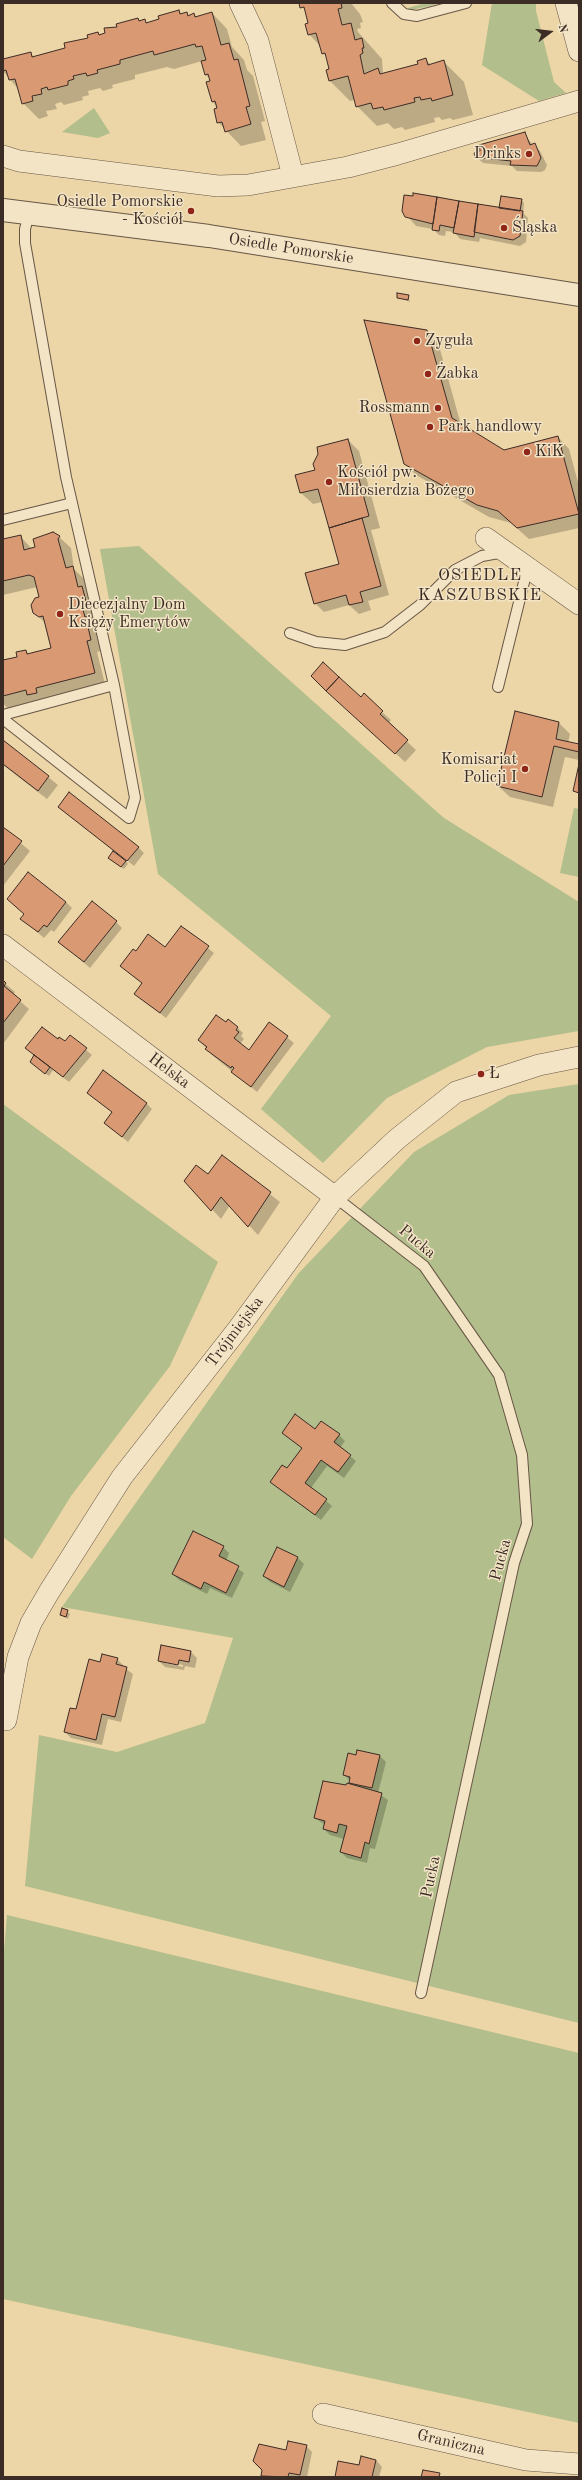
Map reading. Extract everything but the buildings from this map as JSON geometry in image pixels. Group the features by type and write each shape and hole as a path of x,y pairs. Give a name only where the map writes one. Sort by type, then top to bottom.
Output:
{"street":[{"path":"240,3 258,41 293,176"},
{"path":"571,9 579,51"},
{"path":"3,156 19,161 218,186 248,185 398,154 579,101"},
{"name":"Osiedle Pomorskie","path":"3,210 209,236 579,294"},
{"path":"486,538 528,566 579,604"},
{"name":"Helska","path":"3,945 335,1197"},
{"name":"Trójmiejska","path":"6,1720 9,1672 18,1657 42,1604 122,1477 238,1330 335,1197 398,1139 456,1092 539,1064 579,1057"},
{"name":"Graniczna","path":"323,2414 526,2460 579,2464"}],"lane":[{"path":"392,3 404,14 417,16 466,3"},
{"path":"3,719 129,818 135,798 114,685 72,504 25,243 25,229 28,214"},
{"path":"3,520 72,504"},
{"path":"290,634 316,642 344,645 385,632 420,605 455,570 482,556 506,552"},
{"path":"498,687 528,566"},
{"path":"3,715 114,685"},
{"name":"Pucka","path":"335,1197 424,1266 499,1375 522,1455 527,1524 510,1579 421,1993"}],"green space":[{"path":"425,3 442,3 412,10 408,8"},
{"path":"492,3 536,3 536,11 554,82 566,93 539,101 482,65"},
{"path":"94,108 110,133 98,138 62,132"},
{"path":"139,546 444,818 579,902 579,1031 487,1047 387,1098 323,1163 261,1109 331,1016 158,874 100,549"},
{"path":"574,808 579,809 579,877 560,873"},
{"path":"579,1084 579,2023 25,1886 39,1735 117,1752 205,1723 233,1638 62,1607 298,1274 414,1152 509,1095"},
{"path":"3,1104 218,1262 170,1366 71,1496 32,1559 3,1537"},
{"path":"7,1915 579,2053 579,2423 3,2299 3,1962"}],"place":[{"name":"Drinks","path":"529,154"},
{"name":"Osiedle Pomorskie - Kościół","path":"191,211"},
{"name":"Śląska","path":"504,228"},
{"name":"Zyguła","path":"417,341"},
{"name":"Żabka","path":"428,374"},
{"name":"Rossmann","path":"438,408"},
{"name":"Park handlowy","path":"430,427"},
{"name":"KiK","path":"527,452"},
{"name":"Kościół pw. Miłosierdzia Bożego","path":"329,482"},
{"name":"Diecezjalny Dom Księży Emerytów","path":"60,614"},
{"name":"Komisariat Policji I","path":"525,769"},
{"name":"Ł","path":"481,1074"}],"district":[{"name":"OSIEDLE KASZUBSKIE","path":"480,586"}]}
